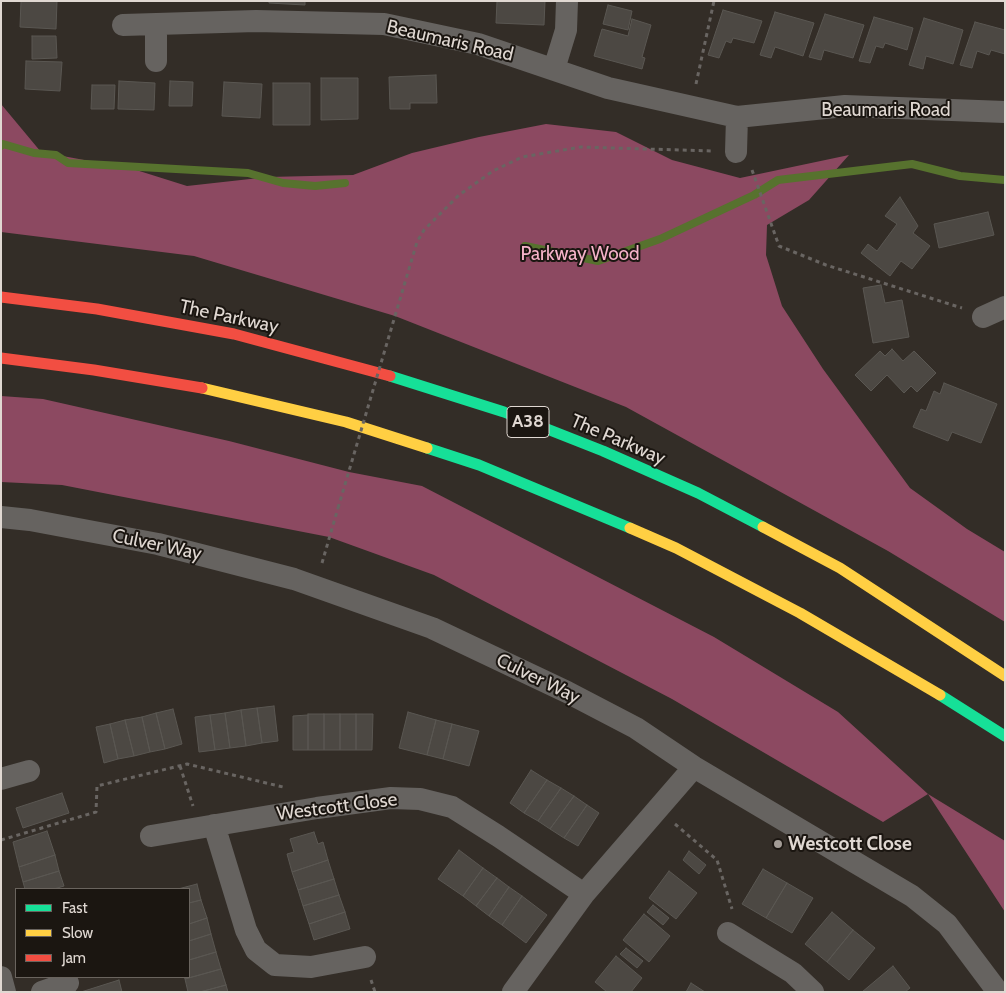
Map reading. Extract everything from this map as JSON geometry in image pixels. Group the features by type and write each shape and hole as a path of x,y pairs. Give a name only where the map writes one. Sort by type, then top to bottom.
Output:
{"highway":[{"name":"The Parkway","path":"1,297 97,310 234,334 369,369 504,412 603,451 698,493 840,568 1005,676"},
{"path":"1,358 94,370 197,387 346,422 478,466 578,504 676,548 800,613 933,690 1005,736"}],"street":[{"path":"554,68 566,30 567,1"},
{"name":"Beaumaris Road","path":"124,25 256,21 335,11 384,24 478,44 554,68 608,88 737,117 845,106 1005,112"},
{"path":"156,25 156,61"},
{"path":"736,152 737,117"},
{"path":"984,317 1005,307"},
{"name":"Culver Way","path":"1,517 30,520 158,544 294,579 432,628 567,692 636,728 694,768 912,896 947,924 998,992"},
{"path":"514,992 584,894 694,768"},
{"path":"1,779 29,771"},
{"name":"Westcott Close","path":"151,836 391,798 420,799 452,807 584,894"},
{"path":"214,825 246,930 256,950 275,965 311,967 365,957"},
{"path":"728,933 793,974 813,992"},
{"path":"1,977 5,992"},
{"path":"42,992 68,983"}],"path":[{"path":"690,106 714,1"},
{"path":"329,538 417,242 424,230 459,195 493,171 522,157 581,147 736,152"},
{"path":"758,185 779,246 826,265 956,306 984,317"},
{"path":"1,840 96,812 96,786 188,764 286,788"},
{"path":"180,766 190,798"},
{"path":"658,809 717,860 735,918 728,933"}],"green space":[{"name":"Parkway Wood","path":"1,104 41,152 133,169 187,186 268,177 353,175 412,153 546,124 616,132 672,160 740,178 849,155 809,200 767,225 766,255 782,306 823,369 910,488 967,529 1005,552 1005,622 888,551 626,407 395,316 194,256 1,232"},
{"path":"1,396 43,399 229,441 349,472 422,486 714,637 838,712 928,794 883,822 672,699 434,575 329,537 62,485 1,482"},
{"path":"928,794 1005,841 1005,912"}],"building":[{"path":"21,1 57,1 56,29 20,27"},
{"path":"269,1 305,1 305,5 269,3"},
{"path":"497,1 545,1 544,25 496,23"},
{"path":"608,5 632,11 628,30 603,24"},
{"path":"723,10 762,21 754,43 733,38 731,43 726,41 719,58 708,55"},
{"path":"775,12 814,23 803,56 775,47 771,58 760,55"},
{"path":"825,14 864,25 853,58 824,50 821,60 809,57"},
{"path":"874,17 913,28 907,50 885,43 883,48 876,46 870,63 859,61"},
{"path":"924,18 963,30 953,64 926,56 923,69 909,65"},
{"path":"632,19 651,25 642,57 645,58 642,69 594,56 602,29 628,36"},
{"path":"975,22 1005,30 1005,54 991,50 989,55 977,51 972,68 960,65"},
{"path":"32,36 56,36 57,58 32,59"},
{"path":"26,61 62,62 60,91 25,89"},
{"path":"436,75 437,103 410,103 410,109 390,109 389,77"},
{"path":"321,78 358,78 358,119 321,120"},
{"path":"119,81 155,83 154,110 118,109"},
{"path":"170,81 193,82 192,106 169,106"},
{"path":"224,82 262,84 260,118 222,116"},
{"path":"273,83 310,83 310,125 273,125"},
{"path":"92,85 115,85 114,109 91,109"},
{"path":"900,197 918,226 913,233 930,246 912,269 901,261 890,276 861,253 868,244 877,251 897,224 885,216"},
{"path":"988,212 994,235 939,248 934,224"},
{"path":"881,285 885,303 902,300 909,337 873,343 863,288"},
{"path":"892,349 903,361 914,351 936,373 917,392 911,386 904,393 887,375 871,391 855,375 880,351 885,356"},
{"path":"944,383 997,404 981,443 952,432 948,441 913,427 921,409 926,411 934,391 940,394"},
{"path":"274,706 278,741 262,743 257,708"},
{"path":"257,708 262,743 246,746 241,710"},
{"path":"173,709 182,744 165,749 156,713"},
{"path":"241,710 246,746 230,748 225,713"},
{"path":"408,712 436,720 427,755 399,748"},
{"path":"156,713 165,749 150,752 142,717"},
{"path":"225,713 230,748 215,750 210,715"},
{"path":"308,714 324,714 324,750 308,750"},
{"path":"324,714 340,714 340,750 324,750"},
{"path":"340,714 356,714 356,750 340,750"},
{"path":"356,714 373,714 372,750 356,750"},
{"path":"210,715 215,750 199,752 195,717"},
{"path":"308,715 308,750 293,750 293,716"},
{"path":"142,717 150,752 134,756 125,720"},
{"path":"125,720 134,756 118,759 110,724"},
{"path":"436,720 452,724 443,759 427,755"},
{"path":"110,724 118,759 104,763 96,727"},
{"path":"452,724 479,731 469,766 443,759"},
{"path":"531,770 547,780 524,813 510,803"},
{"path":"547,780 561,788 538,821 524,813"},
{"path":"561,788 574,796 550,829 538,821"},
{"path":"62,793 69,813 23,828 16,808"},
{"path":"574,796 587,805 564,838 550,829"},
{"path":"587,805 599,813 578,846 564,838"},
{"path":"47,831 55,855 19,867 13,842"},
{"path":"314,832 318,844 323,842 328,860 292,872 287,854 294,852 290,839"},
{"path":"459,850 483,868 463,896 438,879"},
{"path":"689,851 706,865 699,874 683,860"},
{"path":"55,855 59,871 23,882 19,867"},
{"path":"328,860 334,879 298,890 292,872"},
{"path":"483,868 497,878 476,906 463,896"},
{"path":"763,869 787,883 766,918 742,904"},
{"path":"59,871 64,886 57,888 25,888 23,882"},
{"path":"669,871 697,893 676,919 649,898"},
{"path":"497,878 509,887 489,916 476,906"},
{"path":"334,879 339,895 303,906 298,890"},
{"path":"787,883 813,898 792,933 766,918"},
{"path":"197,884 201,900 190,903 190,888 182,888"},
{"path":"509,887 522,896 502,925 489,916"},
{"path":"339,895 345,912 309,924 303,906"},
{"path":"522,896 547,915 526,943 502,925"},
{"path":"201,900 207,918 190,924 190,903"},
{"path":"653,905 669,918 663,925 647,912"},
{"path":"345,912 350,929 314,940 309,924"},
{"path":"832,912 853,930 827,962 805,944"},
{"path":"644,914 670,936 649,962 623,940"},
{"path":"207,918 211,934 190,941 190,924"},
{"path":"853,930 875,948 849,980 827,962"},
{"path":"211,934 216,952 190,960 190,941"},
{"path":"626,948 643,961 637,968 620,954"},
{"path":"216,952 221,969 190,978 190,960"},
{"path":"616,956 642,978 631,992 607,992 595,982"},
{"path":"893,966 910,988 905,992 862,992"},
{"path":"221,969 226,985 200,992 188,992 185,979"},
{"path":"119,980 122,992 81,992"},
{"path":"691,983 705,992 686,992"},
{"path":"226,985 228,992 200,992"}],"waterway":[{"path":"1,146 3,144 34,153 56,155 68,163 248,173 283,183 315,186 345,183"},
{"path":"525,246 598,261 660,239 754,195 778,180 912,164 960,176 1005,180"}],"traffic: fast":[{"path":"390,376 504,412 603,451 698,493 763,527"},
{"path":"427,448 479,465 630,528"},
{"path":"940,695 1005,736"}],"traffic: slow":[{"path":"202,388 346,422 427,448"},
{"path":"763,527 840,568 1005,676"},
{"path":"630,528 676,548 800,613 940,695"}],"traffic: jam":[{"path":"1,297 97,309 234,334 390,376"},
{"path":"1,358 94,370 202,388"}],"place":[{"name":"Westcott Close","path":"778,844"}]}
